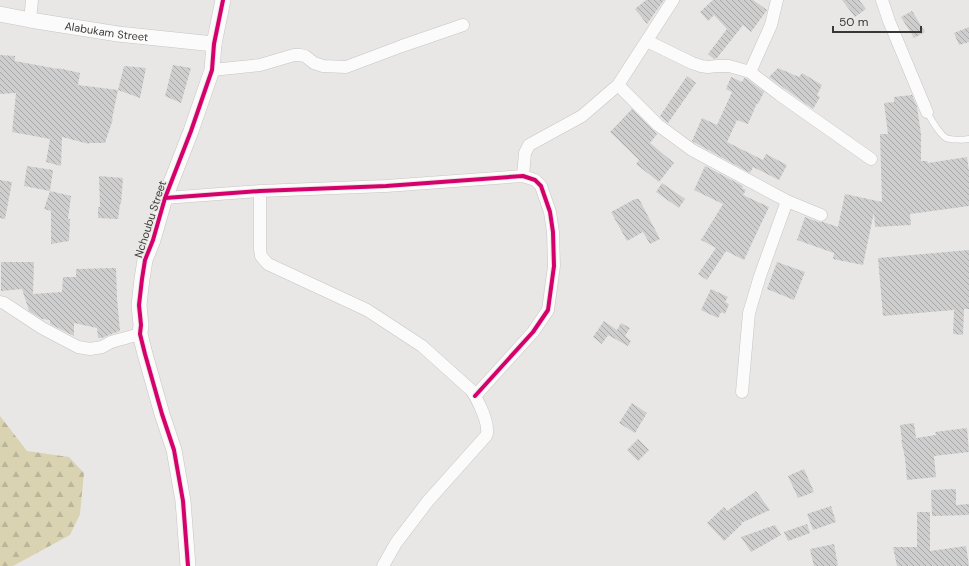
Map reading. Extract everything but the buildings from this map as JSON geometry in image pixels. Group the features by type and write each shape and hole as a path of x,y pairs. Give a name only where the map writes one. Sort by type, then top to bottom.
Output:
{"street":[{"path":"30,20 32,0"},
{"name":"Nchoubu Street","path":"188,566 183,502 174,450 144,354 140,334 141,325 139,305 145,260 153,240 165,198 191,131 212,70 214,44 223,0"},
{"path":"523,176 525,153 529,145 582,116 618,85 673,0"},
{"path":"750,72 771,25 777,0"},
{"path":"882,0 889,21 927,112"},
{"name":"Alabukam Street","path":"0,14 118,34 214,44"},
{"path":"212,70 260,65 300,55 305,56 314,63 324,66 346,67 462,25"},
{"path":"647,42 701,66 729,66 750,72 780,96 871,159"},
{"path":"618,85 658,125 692,150 787,201 821,215"},
{"path":"165,198 260,191 386,186 523,176 535,180 541,186 550,212 553,232 554,266 548,310 533,332 475,396"},
{"path":"260,191 260,249 261,256 268,264 367,310 422,346 471,390 486,423 488,430 486,436 428,501 396,543 383,566"},
{"path":"742,392 749,313 760,276 787,201"},
{"path":"0,302 4,303 42,328 78,347 90,349 102,347 111,342 140,334"}],"lane":[{"path":"927,112 936,127 947,138 962,140 969,139"}],"green space":[{"path":"0,416 27,451 69,457 84,473 80,514 70,535 13,566 0,566"}],"cycle path":[{"path":"188,566 183,501 174,450 162,414 140,334 141,325 139,305 145,260 153,240 165,198 191,131 212,70 214,44 223,0"},
{"path":"165,198 260,191 386,186 523,176 535,180 541,186 550,212 553,232 554,266 548,310 533,332 475,396"}]}
